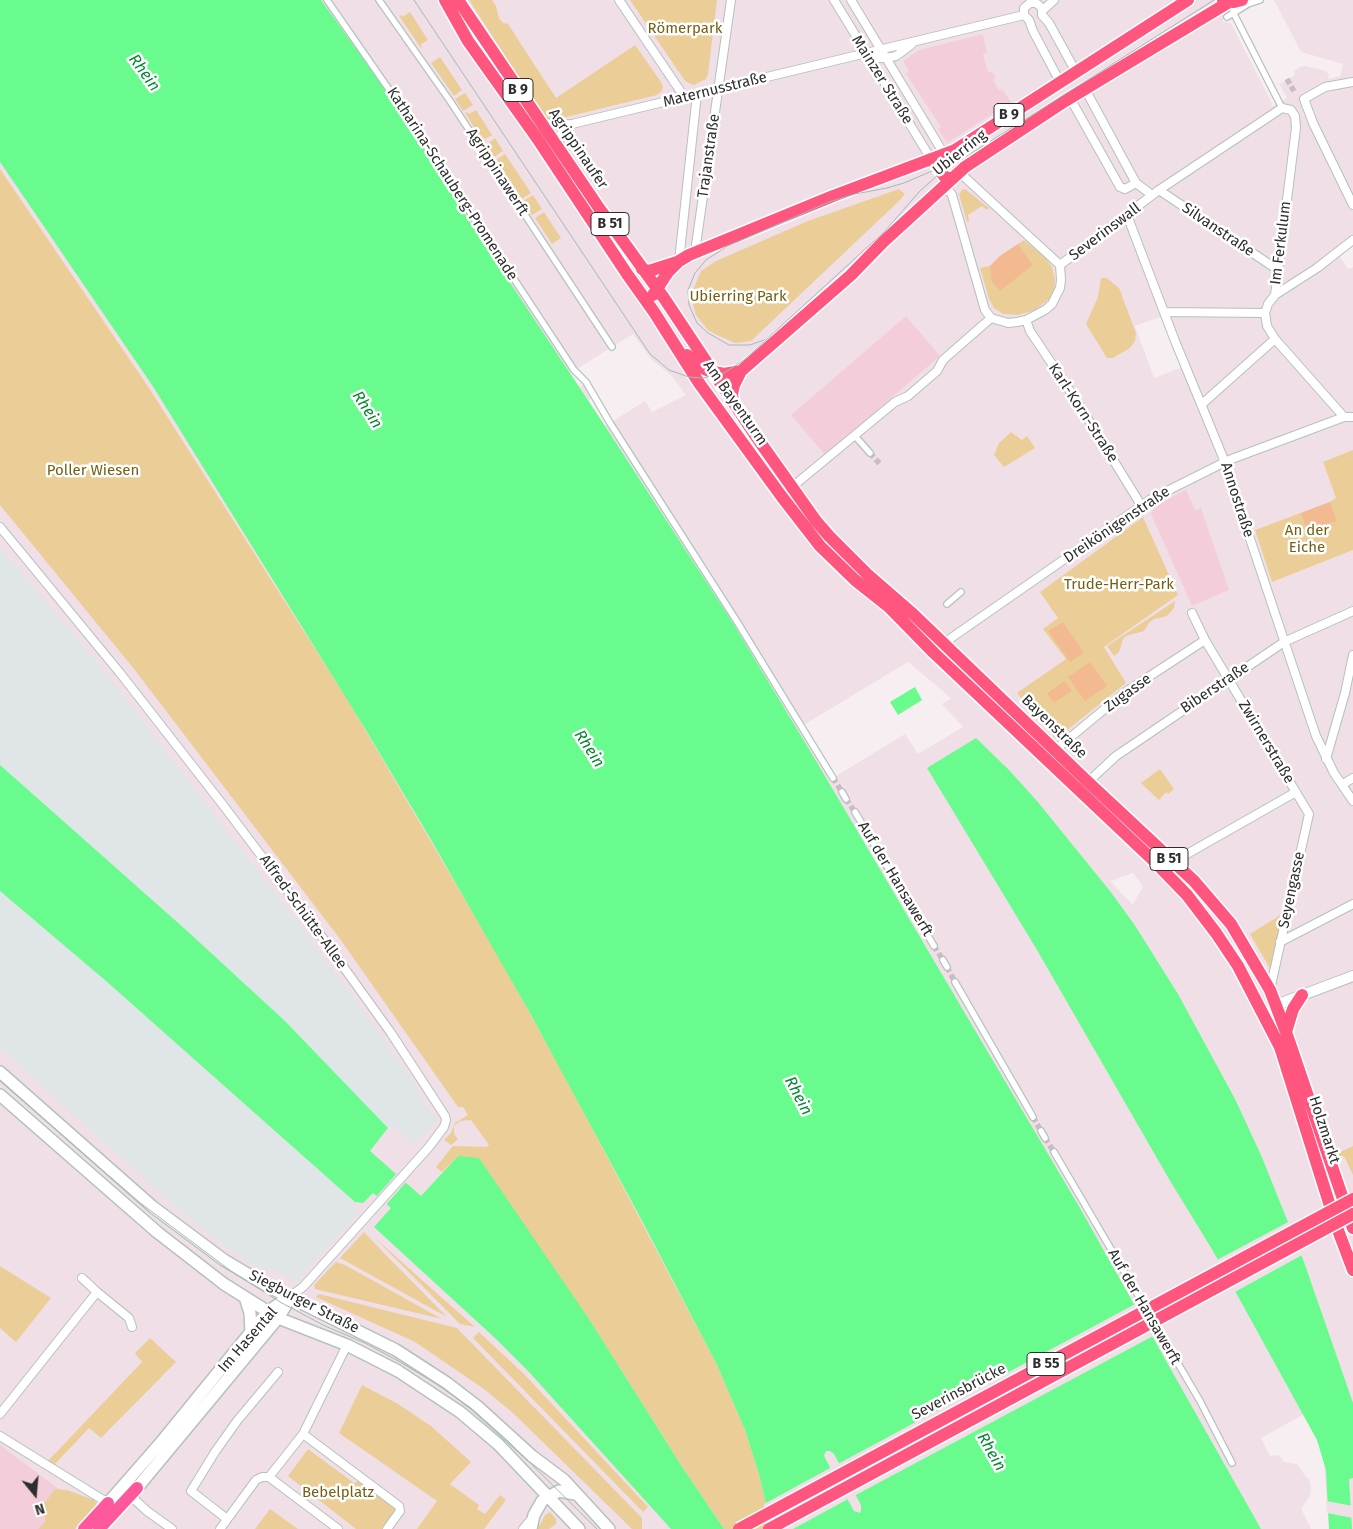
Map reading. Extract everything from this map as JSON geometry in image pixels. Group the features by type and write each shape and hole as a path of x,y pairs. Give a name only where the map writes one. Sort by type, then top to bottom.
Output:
{"highway":[{"path":"99,1529 136,1489"},
{"path":"84,1529 108,1503"}],"main road":[{"name":"Agrippinaufer","path":"445,0 468,41 537,138 654,312"},
{"name":"Agrippinaufer","path":"458,0 579,179 657,289"},
{"name":"Ubierring","path":"679,261 695,252 960,146 1188,0"},
{"name":"Ubierring","path":"733,402 734,385 741,371 843,282 956,175 984,153 1070,98 1237,4"},
{"name":"B 9","path":"507,98 516,100 520,98 521,94"},
{"path":"931,159 944,177 956,175"},
{"name":"B 9","path":"642,269 649,271 679,261"},
{"name":"B 9","path":"654,312 652,301 657,289 668,272 679,261"},
{"name":"Am Bayenturm","path":"657,289 792,487"},
{"name":"Am Bayenturm","path":"654,312 699,383 793,510"},
{"path":"676,346 700,367 724,374 741,371"},
{"path":"720,410 721,403 728,400 733,402"},
{"path":"762,469 764,461 773,461"},
{"name":"Bayenstraße","path":"792,487 829,536 867,574 913,614 938,648 1186,895 1216,933 1238,966 1257,1002"},
{"name":"Bayenstraße","path":"793,510 820,546 839,565 1055,750 1194,881 1231,924 1270,990 1276,1005"},
{"path":"1172,880 1179,879 1187,874"},
{"path":"1286,1032 1293,1009 1302,994"},
{"path":"1257,1002 1276,1005"},
{"name":"Holzmarkt","path":"1257,1002 1280,1047 1336,1225 1353,1270"},
{"name":"Holzmarkt","path":"1276,1005 1353,1228"},
{"name":"Siegburger Straße","path":"0,1072 152,1207 224,1260 289,1297 396,1350 447,1384 476,1406 532,1456 564,1480 609,1529"},
{"name":"Siegburger Straße","path":"0,1095 157,1232 224,1284 271,1315 347,1345 398,1371 460,1412 498,1444 538,1484 545,1499 579,1529"},
{"name":"Severinsbrücke","path":"739,1529 1353,1199"},
{"name":"Severinsbrücke","path":"769,1529 1353,1214"},
{"path":"245,1297 250,1313 251,1332"},
{"name":"Im Hasental","path":"108,1503 163,1440 251,1332 289,1297"},
{"name":"Im Hasental","path":"136,1489 271,1315"},
{"path":"105,1529 136,1489"},
{"path":"531,1529 534,1515 545,1499 559,1491 575,1494"}],"street":[{"name":"Katharina-Schauberg-Promenade","path":"327,0 388,88 574,370 586,382 833,778"},
{"name":"Agrippinawerft","path":"379,0 450,101 612,347"},
{"path":"619,0 684,98"},
{"name":"Trajanstraße","path":"695,252 731,0"},
{"name":"Mainzer Straße","path":"834,0 865,56 931,159"},
{"name":"Mainzer Straße","path":"851,0 944,154"},
{"path":"1026,18 1037,20 1054,0"},
{"path":"1227,17 1237,4 1260,0"},
{"path":"1060,82 1026,18 1024,8 1029,1 1036,3 1076,72"},
{"path":"1237,4 1282,108"},
{"name":"Maternusstraße","path":"540,121 556,125 572,124 684,98 718,88 1026,18"},
{"name":"Maternusstraße","path":"865,56 886,58 904,51 913,43"},
{"path":"1353,82 1325,87 1304,99 1313,123 1353,205"},
{"path":"1070,98 1120,187 1125,189 1136,183 1085,90"},
{"name":"Trajanstraße","path":"679,261 697,94"},
{"name":"Severinswall","path":"991,318 1008,323 1026,320 1045,310 1052,304 1060,288 1060,265 1155,192 1282,108"},
{"name":"Im Ferkulum","path":"1265,312 1275,294 1296,128 1294,113 1282,108"},
{"path":"558,148 561,134 572,124"},
{"path":"956,175 1060,265"},
{"name":"Silvanstraße","path":"1136,183 1155,192 1278,270"},
{"path":"792,487 895,402 908,396 937,371 943,360 991,318 985,310 952,195 950,192 940,189"},
{"name":"Annostraße","path":"1127,215 1224,462 1316,736 1326,759 1353,801"},
{"path":"1275,294 1317,268 1353,240"},
{"path":"1164,312 1265,312 1267,326 1275,339 1344,417 1353,418"},
{"name":"Karl-Korn-Straße","path":"1026,320 1030,331 1078,403 1141,505"},
{"path":"1202,404 1275,339"},
{"name":"Dreikönigenstraße","path":"938,648 1141,505 1176,485 1224,462 1344,417"},
{"path":"855,436 870,453"},
{"name":"Alfred-Schütte-Allee","path":"0,527 120,673 309,919 391,1033 444,1113 446,1120 444,1127 421,1155 303,1287 289,1297"},
{"path":"684,538 690,534"},
{"path":"947,604 961,592"},
{"name":"Biberstraße","path":"1088,782 1116,756 1284,642 1353,611"},
{"name":"Zwirnerstraße","path":"1192,613 1205,640 1296,792"},
{"name":"Zugasse","path":"1055,750 1124,693 1205,640"},
{"path":"1326,759 1349,693 1353,656"},
{"path":"1343,784 1353,778"},
{"path":"842,792 846,799"},
{"path":"1173,862 1296,792"},
{"name":"Seyengasse","path":"1270,990 1308,814 1296,792"},
{"name":"Auf der Hansawerft","path":"855,812 934,946"},
{"path":"1280,942 1353,904"},
{"path":"943,960 947,967"},
{"path":"1276,1005 1302,994 1352,978"},
{"path":"955,982 1033,1117"},
{"path":"1041,1131 1045,1138"},
{"name":"Auf der Hansawerft","path":"1054,1152 1200,1401 1232,1463"},
{"path":"82,1278 129,1318 132,1327"},
{"path":"0,1414 97,1292"},
{"path":"268,1477 303,1434 347,1345"},
{"path":"228,1519 191,1491 215,1452 278,1372"},
{"path":"303,1434 399,1506 400,1511 387,1529"},
{"path":"0,1436 108,1503"},
{"path":"220,1529 256,1480 262,1477 268,1477 338,1529"},
{"path":"136,1489 135,1500 172,1529"},
{"path":"523,1529 534,1515"}],"shaded area":[{"path":"1260,0 1274,0 1301,52 1343,64 1340,76 1328,79 1329,75 1326,71 1306,66 1300,67 1294,71 1295,75 1279,84 1287,98 1271,107 1272,103 1231,23 1221,21"},
{"path":"983,34 987,53 983,54 987,69 996,78 993,80 999,90 1002,89 1011,102 947,143 938,129 941,127 906,74 909,71 903,61 919,50"},
{"path":"1018,244 1033,265 1000,291 991,280 990,266 1000,256"},
{"path":"1353,245 1353,267 1348,269 1339,255"},
{"path":"906,316 940,356 825,455 791,415"},
{"path":"1163,316 1183,367 1154,378 1135,326"},
{"path":"633,334 652,360 672,376 686,395 652,412 645,401 605,426 588,401 593,398 584,384 579,387 570,373"},
{"path":"1186,490 1195,510 1201,508 1229,590 1192,606 1151,514 1155,506"},
{"path":"1330,502 1337,521 1307,531 1301,513"},
{"path":"0,547 110,678 299,923 415,1084 419,1094 437,1120 414,1144 397,1129 388,1128 285,1021 185,929 0,765"},
{"path":"1063,622 1084,653 1070,662 1048,631"},
{"path":"908,662 951,698 942,704 963,727 918,754 905,734 833,778 802,726"},
{"path":"1090,662 1107,686 1085,701 1068,677"},
{"path":"1065,681 1072,691 1054,703 1047,693"},
{"path":"1133,873 1143,886 1133,905 1110,881"},
{"path":"0,891 106,981 355,1202 357,1215 294,1284 290,1278 273,1269 258,1268 224,1245 175,1206 0,1048"},
{"path":"1304,1414 1317,1440 1324,1460 1329,1529 1311,1529 1301,1509 1310,1496 1309,1478 1307,1478 1297,1464 1284,1462 1279,1455 1270,1456 1261,1438"},
{"path":"0,1445 72,1499 42,1529 0,1529"}],"green space":[{"path":"469,0 492,0 496,6 499,18 503,23 508,24 556,98 635,45 661,82 662,91 657,95 554,120 546,119"},
{"name":"Römerpark","path":"630,0 717,0 706,79 693,85 685,81"},
{"path":"410,12 428,40 421,44 421,48 399,16 401,15 402,17"},
{"path":"440,57 462,90 454,96 431,63"},
{"path":"465,93 473,105 463,111 455,99"},
{"path":"476,110 492,135 485,139 484,143 465,113 469,114"},
{"path":"495,138 503,151 494,157 486,145"},
{"path":"505,154 531,193 522,199 496,160"},
{"name":"Poller Wiesen","path":"0,169 149,388 347,699 500,959 567,1081 717,1365 745,1430 759,1474 767,1508 768,1529 724,1529 679,1462 591,1322 458,1156 442,1172 436,1167 453,1146 486,1147 489,1145 471,1120 460,1121 454,1126 454,1134 458,1139 451,1145 444,1140 451,1133 455,1123 468,1115 463,1107 458,1107 340,939 134,669 0,505"},
{"name":"Ubierring Park","path":"899,189 905,194 899,201 751,341 735,343 715,334 708,330 696,315 692,301 693,290 701,271 716,261 808,221"},
{"path":"965,189 989,208 987,210 982,206 968,215 969,221 967,222 959,194"},
{"path":"533,195 542,209 532,215 523,201"},
{"path":"544,212 561,238 552,244 535,218"},
{"path":"1024,240 1044,256 1052,267 1055,279 1054,290 1049,299 1035,310 1018,315 1003,314 994,308 989,299 980,268 990,266 1000,256"},
{"path":"1101,278 1107,278 1119,288 1136,333 1135,341 1130,348 1113,358 1107,358 1086,324 1098,297"},
{"path":"1011,432 1022,440 1027,436 1035,448 1004,467 994,455 999,443"},
{"name":"An der Eiche","path":"1353,450 1353,550 1272,582 1255,530 1330,502 1336,498 1323,462"},
{"name":"Trude-Herr-Park","path":"1143,517 1178,595 1104,647 1126,683 1056,739 1017,693 1066,659 1043,629 1058,618 1040,592"},
{"path":"1175,601 1174,608 1167,616 1154,619 1144,631 1126,636 1123,639 1119,652 1114,656 1107,646"},
{"path":"1160,769 1174,789 1168,794 1166,792 1159,800 1141,783"},
{"path":"1282,914 1277,941 1272,972 1250,934"},
{"path":"1353,1146 1353,1175 1344,1156 1339,1156 1338,1153"},
{"path":"364,1232 382,1251 447,1317 340,1258"},
{"path":"374,1237 432,1289 475,1327 460,1324"},
{"path":"336,1262 345,1265 442,1319 315,1289 314,1285"},
{"path":"0,1266 51,1298 16,1342 0,1328"},
{"path":"319,1294 457,1328 642,1518 642,1529 632,1529 513,1413 484,1389 415,1342 316,1297"},
{"path":"479,1332 524,1374 648,1507 643,1512 473,1338"},
{"path":"150,1338 176,1362 101,1438 89,1428 55,1464 48,1461 142,1362 135,1353"},
{"path":"362,1385 398,1404 431,1426 471,1462 450,1484 479,1505 477,1509 485,1514 500,1495 506,1500 484,1529 417,1529 437,1501 339,1433"},
{"name":"Bebelplatz","path":"308,1449 354,1483 361,1480 397,1508 385,1529 356,1529 288,1476"},
{"path":"55,1489 67,1490 94,1500 97,1504 95,1509 75,1529 38,1529 45,1522 44,1504"},
{"path":"270,1509 298,1529 255,1529"},
{"path":"550,1512 556,1519 556,1524 549,1529 536,1529 545,1515"}],"water":[{"name":"Rhein","path":"0,0 321,0 395,103 468,219 731,620 1077,1203 1261,1529 768,1529 767,1508 759,1474 745,1430 717,1365 531,1015 364,727 154,388 0,162","holes":["826,1451 834,1454 861,1505 860,1513 854,1511 825,1458"]},
{"path":"915,687 922,700 898,715 890,702"},
{"path":"976,738 1037,801 1110,891 1134,924 1178,994 1235,1099 1261,1155 1304,1262 1353,1403 1353,1478 1349,1479 1352,1529 1329,1529 1326,1470 1317,1440 1213,1251 1169,1179 1037,950 927,768"},
{"path":"0,765 185,929 285,1021 388,1128 370,1151 421,1196 458,1156 479,1158 591,1322 679,1462 724,1529 671,1529 529,1372 495,1338 374,1227 391,1208 373,1193 363,1203 355,1202 106,981 0,891"}],"pier":[{"path":"398,1172 407,1181 385,1206 376,1197"},
{"path":"1290,1221 1304,1254 1233,1293 1215,1261"},
{"path":"1137,1303 1155,1335 854,1496 836,1465"},
{"path":"832,1467 850,1498 793,1529 766,1529 764,1504"},
{"path":"1326,1501 1353,1506 1353,1518 1327,1513"}],"tunnel":[{"path":"1287,79 1295,93"},
{"path":"870,453 880,464"},
{"path":"833,778 842,792"},
{"path":"846,799 855,812"},
{"path":"934,946 943,960"},
{"path":"947,967 955,982"},
{"path":"1033,1117 1041,1131"},
{"path":"1045,1138 1054,1152"}],"tram line":[{"path":"414,0 650,354 669,370 689,377 703,378 724,373 744,360 885,231 919,192 940,173 1214,0"},
{"path":"764,340 750,345 729,345 708,333 697,323 689,305 688,290 695,273 706,260 726,247 829,202 904,183 939,168"},
{"path":"0,1081 139,1202 231,1271 280,1302 400,1362 471,1408 508,1441 597,1529"},
{"path":"752,1529 1353,1205"}]}
